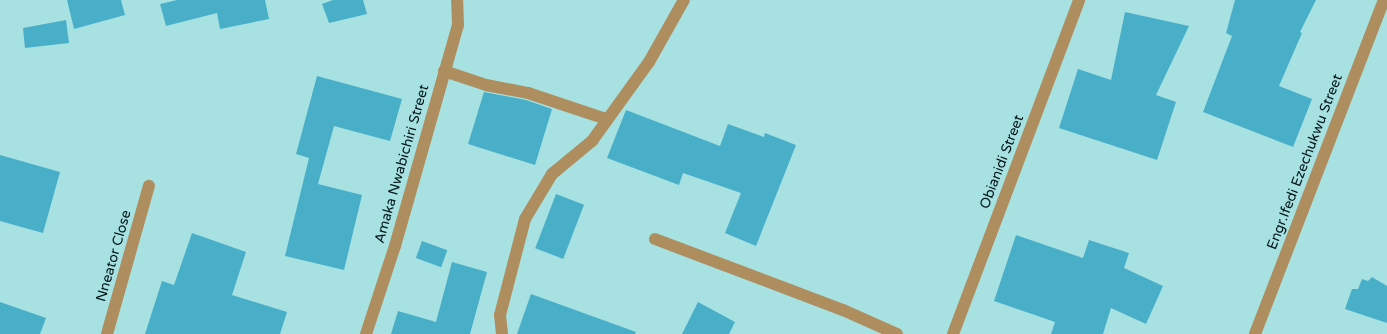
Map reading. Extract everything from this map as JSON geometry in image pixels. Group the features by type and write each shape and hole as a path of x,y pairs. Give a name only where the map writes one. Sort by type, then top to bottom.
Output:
{"street":[{"name":"Amaka Nwabichiri Street","path":"366,334 395,246 458,25 458,0"},
{"path":"502,334 500,315 525,219 552,174 592,141 606,119 649,62 684,0"},
{"name":"Obianidi Street","path":"953,334 1079,0"},
{"name":"Engr.Ifedi Ezechukwu Street","path":"1255,334 1384,0"},
{"path":"444,71 486,85 528,93 606,119"},
{"name":"Nneator Close","path":"107,334 149,186"},
{"path":"655,239 842,310 897,334"}],"building":[{"path":"67,0 121,0 125,15 74,29"},
{"path":"177,0 265,0 269,19 220,29 217,13 166,26 160,4"},
{"path":"333,0 363,0 367,14 329,23 322,4"},
{"path":"1235,0 1316,0 1300,32 1302,33 1279,86 1312,99 1293,147 1203,112 1232,36 1226,33"},
{"path":"1125,12 1189,26 1156,95 1176,102 1157,160 1059,128 1078,69 1111,80"},
{"path":"66,20 69,43 25,48 23,28"},
{"path":"317,76 402,99 390,141 334,126 318,184 362,195 344,270 285,256 309,158 296,154"},
{"path":"484,92 526,100 552,109 535,165 468,144"},
{"path":"626,110 720,146 728,124 764,137 765,133 796,145 756,246 725,233 741,193 683,173 679,185 607,158"},
{"path":"0,155 60,172 43,233 0,221"},
{"path":"556,194 584,205 563,259 535,248"},
{"path":"192,233 246,252 232,295 287,312 280,334 145,334 162,281 174,285"},
{"path":"1016,235 1083,258 1089,240 1129,253 1124,268 1163,286 1146,324 1111,308 1103,334 1051,334 1055,322 994,301"},
{"path":"422,241 447,250 441,267 416,258"},
{"path":"452,262 487,272 470,334 391,334 398,311 436,322"},
{"path":"1372,277 1387,286 1387,323 1345,309 1352,289 1358,289 1362,279 1368,281"},
{"path":"531,294 636,332 635,334 517,334"},
{"path":"0,302 46,318 40,334 0,334"},
{"path":"698,302 735,322 729,334 682,334"}]}
